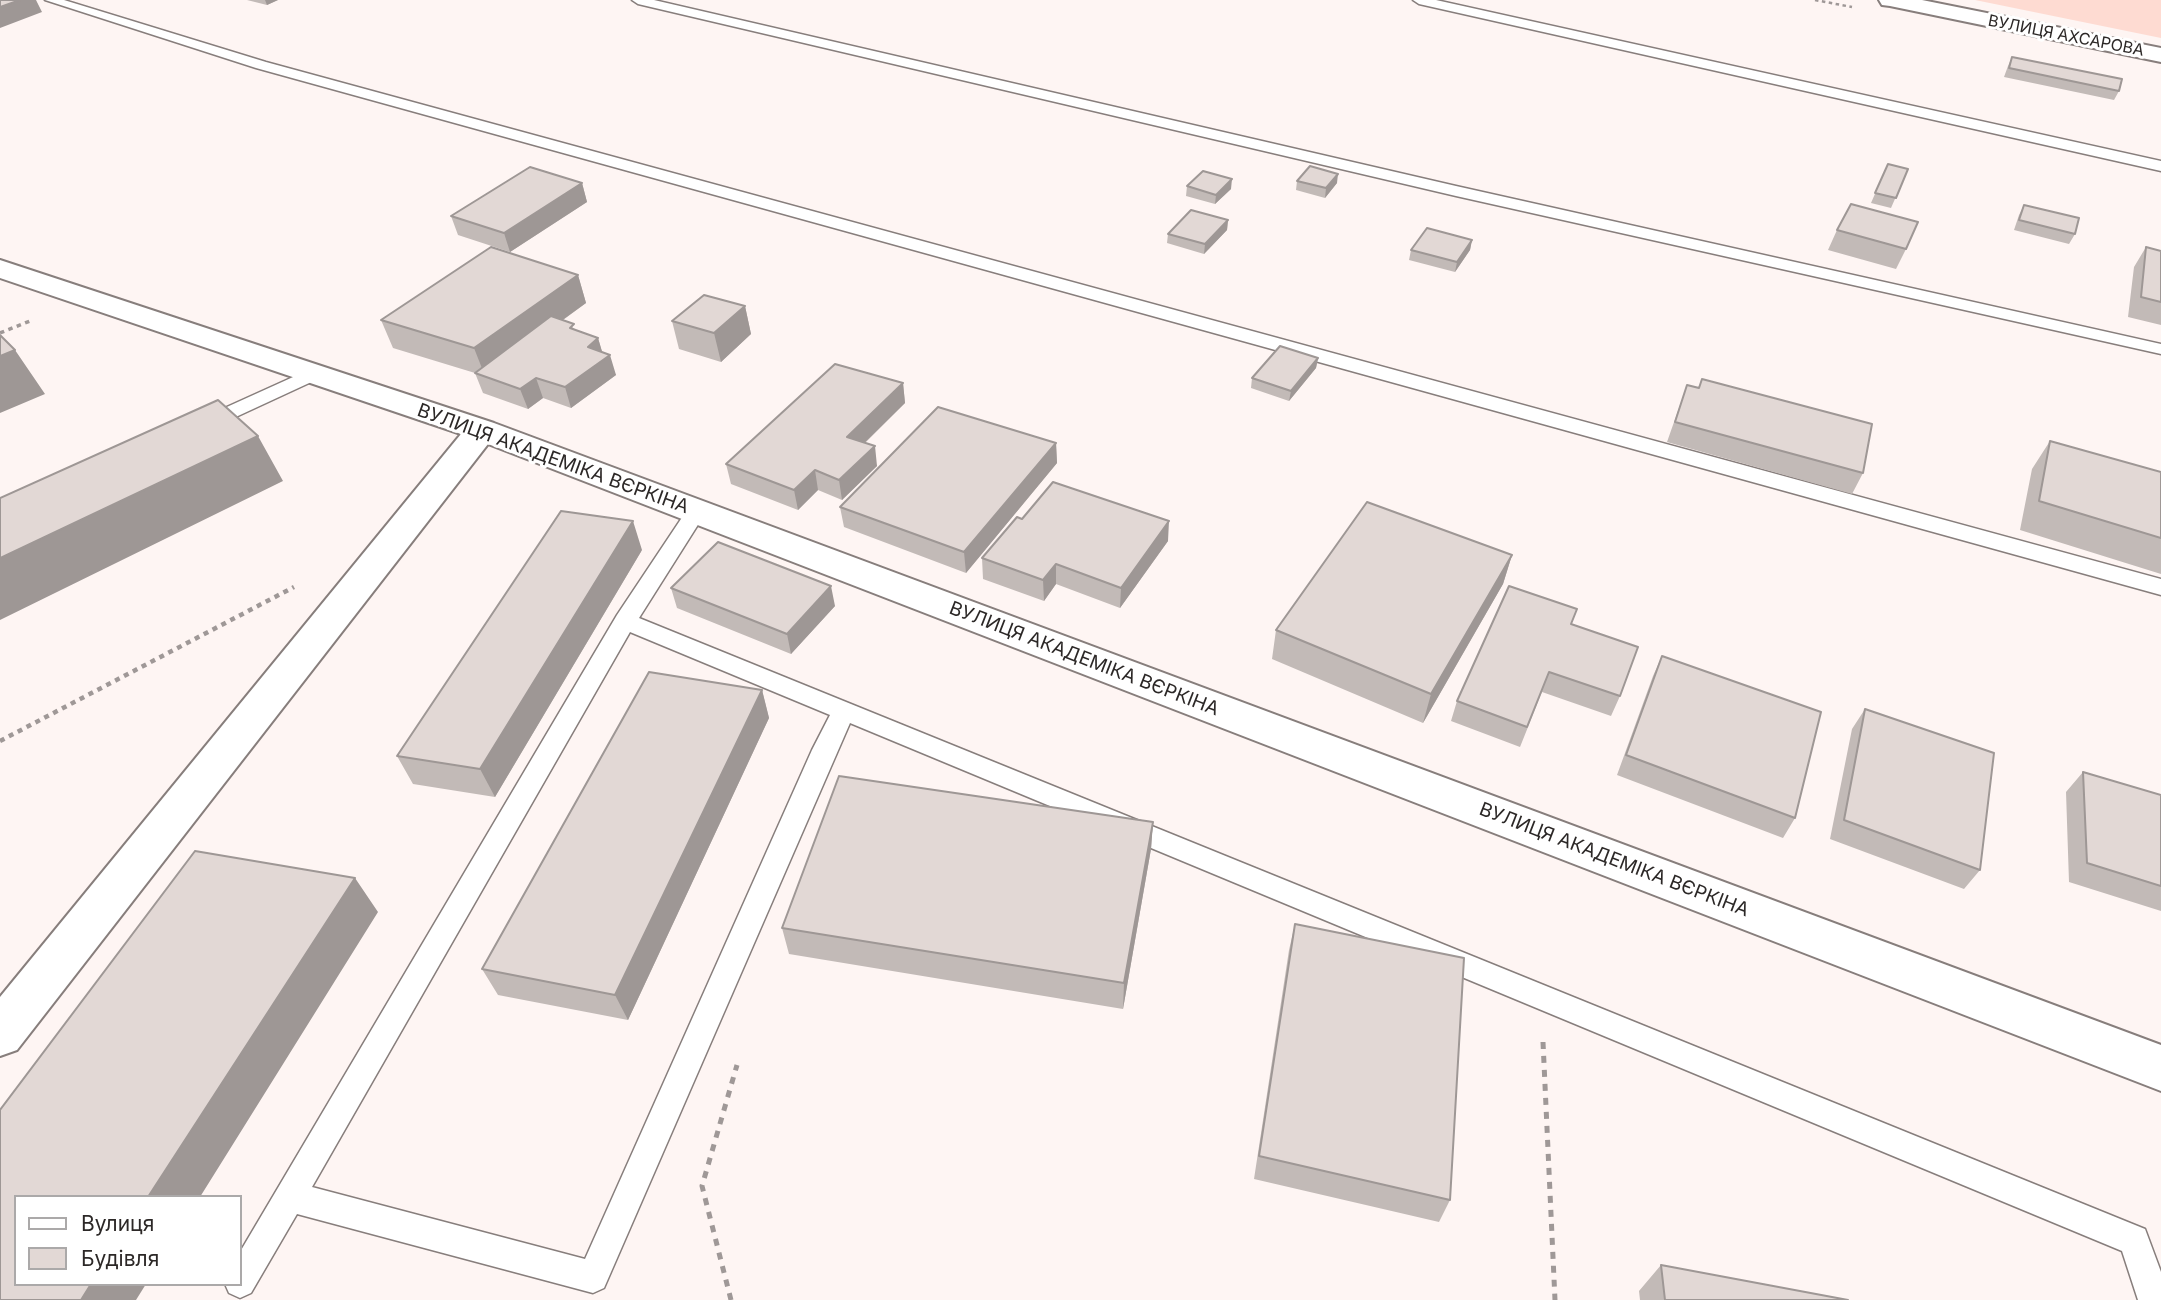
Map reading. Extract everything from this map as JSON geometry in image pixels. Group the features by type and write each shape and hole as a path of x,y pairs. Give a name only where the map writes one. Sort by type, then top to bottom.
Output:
{"street":[{"name":"ВУЛИЦЯ АХСАРОВА","path":"1889,0 2161,55"},
{"name":"ВУЛИЦЯ АКАДЕМІКА ВЄРКІНА","path":"0,269 482,430 2161,1068"},
{"path":"0,1034 482,430"}],"lane":[{"path":"51,0 261,65 2161,587"},
{"path":"638,0 1456,191 2161,349"},
{"path":"1419,0 2161,166"},
{"path":"184,434 313,374"},
{"path":"242,1278 625,621 696,512"},
{"path":"625,621 2134,1240 2154,1300"},
{"path":"290,1197 593,1277 844,710"}],"path":[{"path":"0,333 32,320"},
{"path":"0,741 300,584"},
{"path":"1541,997 1555,1300"},
{"path":"732,1300 702,1186 739,1059"}],"shaded area":[{"path":"1975,0 2161,0 2161,38"}],"building":[{"path":"0,0 20,0 0,7"},
{"path":"2012,57 2122,79 2119,91 2009,68"},
{"path":"1888,164 1908,169 1896,198 1875,193"},
{"path":"1310,166 1338,174 1326,188 1297,181"},
{"path":"530,167 582,183 504,233 451,216"},
{"path":"1203,171 1232,179 1216,195 1187,186"},
{"path":"1851,204 1918,222 1906,249 1837,230"},
{"path":"2024,205 2079,218 2075,234 2019,220"},
{"path":"1191,210 1228,220 1205,244 1168,234"},
{"path":"1427,228 1472,240 1457,262 1411,250"},
{"path":"491,247 578,275 474,348 381,320"},
{"path":"2146,247 2161,251 2161,302 2141,297"},
{"path":"704,295 745,306 714,333 672,321"},
{"path":"551,316 574,324 570,328 598,338 588,347 610,355 565,387 536,378 520,389 475,373"},
{"path":"0,335 15,350 0,356"},
{"path":"1280,346 1318,358 1291,391 1252,378"},
{"path":"835,364 903,383 847,437 875,446 839,480 815,470 794,490 726,464"},
{"path":"1702,379 1872,424 1863,473 1675,422 1687,385 1699,388"},
{"path":"218,400 258,436 0,558 0,498"},
{"path":"938,407 1056,443 964,552 840,507"},
{"path":"2050,441 2161,472 2161,538 2039,501"},
{"path":"1053,482 1169,521 1121,588 1056,564 1043,580 982,558 1017,517 1022,519"},
{"path":"1367,502 1512,555 1431,694 1276,630"},
{"path":"561,511 633,521 480,769 397,756"},
{"path":"718,542 831,586 787,634 671,588"},
{"path":"1509,586 1577,609 1571,624 1638,647 1620,696 1549,672 1527,727 1457,701"},
{"path":"1662,656 1821,712 1795,818 1626,755"},
{"path":"649,672 762,690 615,995 482,969"},
{"path":"1865,709 1994,753 1980,870 1844,820"},
{"path":"2083,772 2161,795 2161,886 2087,863"},
{"path":"839,776 1153,822 1124,983 782,928"},
{"path":"195,851 355,878 149,1195 14,1195 14,1286 90,1286 81,1300 0,1300 0,1110"},
{"path":"1295,924 1464,958 1450,1200 1259,1156"},
{"path":"1661,1265 1848,1300 1665,1300"}]}
